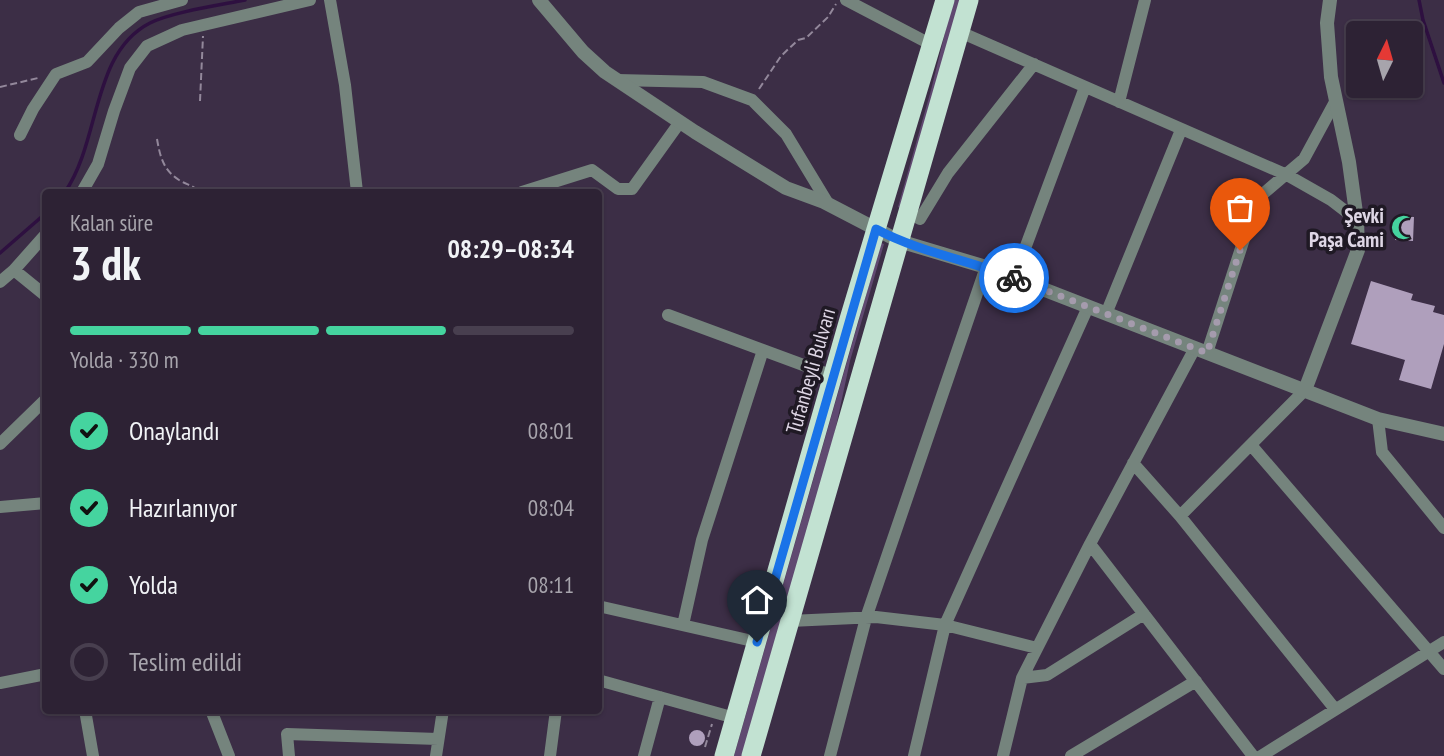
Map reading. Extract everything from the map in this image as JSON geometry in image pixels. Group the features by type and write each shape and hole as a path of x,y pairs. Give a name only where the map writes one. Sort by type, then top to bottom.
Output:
{"highway":[{"name":"Tufanbeyli Bulvarı","path":"724,756 945,0"},
{"path":"751,756 969,0"}],"street":[{"path":"20,135 56,74 87,62 119,28 139,12 182,0"},
{"path":"84,189 98,164 131,68 147,46 181,30 310,0"},
{"path":"330,0 345,85 357,189"},
{"path":"539,0 583,52 605,72 786,188 829,205 899,241 986,267 1378,419 1444,434"},
{"path":"846,0 932,45"},
{"path":"1119,102 1145,0"},
{"path":"1180,516 1305,390 1358,250 1357,219 1331,77 1327,23 1330,0"},
{"path":"960,32 1287,175 1331,200 1357,219"},
{"path":"907,212 920,219 948,173 1034,64"},
{"path":"617,80 703,82 752,100 786,134 829,205"},
{"path":"1014,278 1085,87"},
{"path":"1003,756 1022,678 1133,463 1201,351 1257,199 1304,159 1336,100"},
{"path":"536,189 592,170 618,189 632,189 680,122"},
{"path":"1106,314 1181,130"},
{"path":"0,282 14,271 42,239"},
{"path":"830,756 866,618 986,267"},
{"path":"14,271 42,293"},
{"path":"914,756 944,625 1088,307"},
{"path":"668,315 833,376"},
{"path":"682,625 702,540 763,350"},
{"path":"0,444 42,403"},
{"path":"1378,419 1382,452 1444,528"},
{"path":"1251,445 1444,669"},
{"path":"1133,463 1180,516 1335,709"},
{"path":"0,507 42,503"},
{"path":"1090,544 1253,756"},
{"path":"602,607 757,642"},
{"path":"1022,678 1047,675 1144,614"},
{"path":"790,621 866,618 944,625 1037,648"},
{"path":"1261,756 1444,642"},
{"path":"0,683 42,675"},
{"path":"602,681 735,718"},
{"path":"1072,756 1196,681"},
{"path":"644,756 660,697"},
{"path":"86,714 93,756"},
{"path":"213,714 229,756"},
{"path":"436,756 442,714"},
{"path":"550,756 555,714"},
{"path":"289,756 287,734 438,739"}],"path":[{"path":"752,100 781,56 798,40 806,38 828,17 838,0"},
{"path":"200,101 203,25"},
{"path":"0,87 56,74"},
{"path":"157,139 161,161 178,179 196,189"},
{"path":"705,747 715,712"}],"shaded area":[{"path":"953,0 960,0 900,208 898,207"},
{"path":"881,243 884,244 850,361 834,436 743,756 734,756"}],"building":[{"name":"Şevki Paşa Cami","path":"1396,216 1414,217 1413,241 1395,240"},
{"path":"1371,281 1413,294 1411,300 1435,306 1433,312 1444,315 1444,344 1431,389 1399,380 1405,360 1351,344"},
{"path":"694,730 700,730 705,738 703,744 694,746 689,741 689,735"}],"waterway":[{"path":"67,189 77,171 107,76 117,55 131,37 150,23 171,15 245,0"},
{"path":"1419,0 1444,83"},
{"path":"0,253 42,216"}],"way so far":[{"path":"1014,278 1207,353 1240,250"}],"place":[{"name":"Şevki Paşa Cami","path":"1404,228"}],"route":[{"path":"757,642 876,229 899,241 1014,278"}]}
